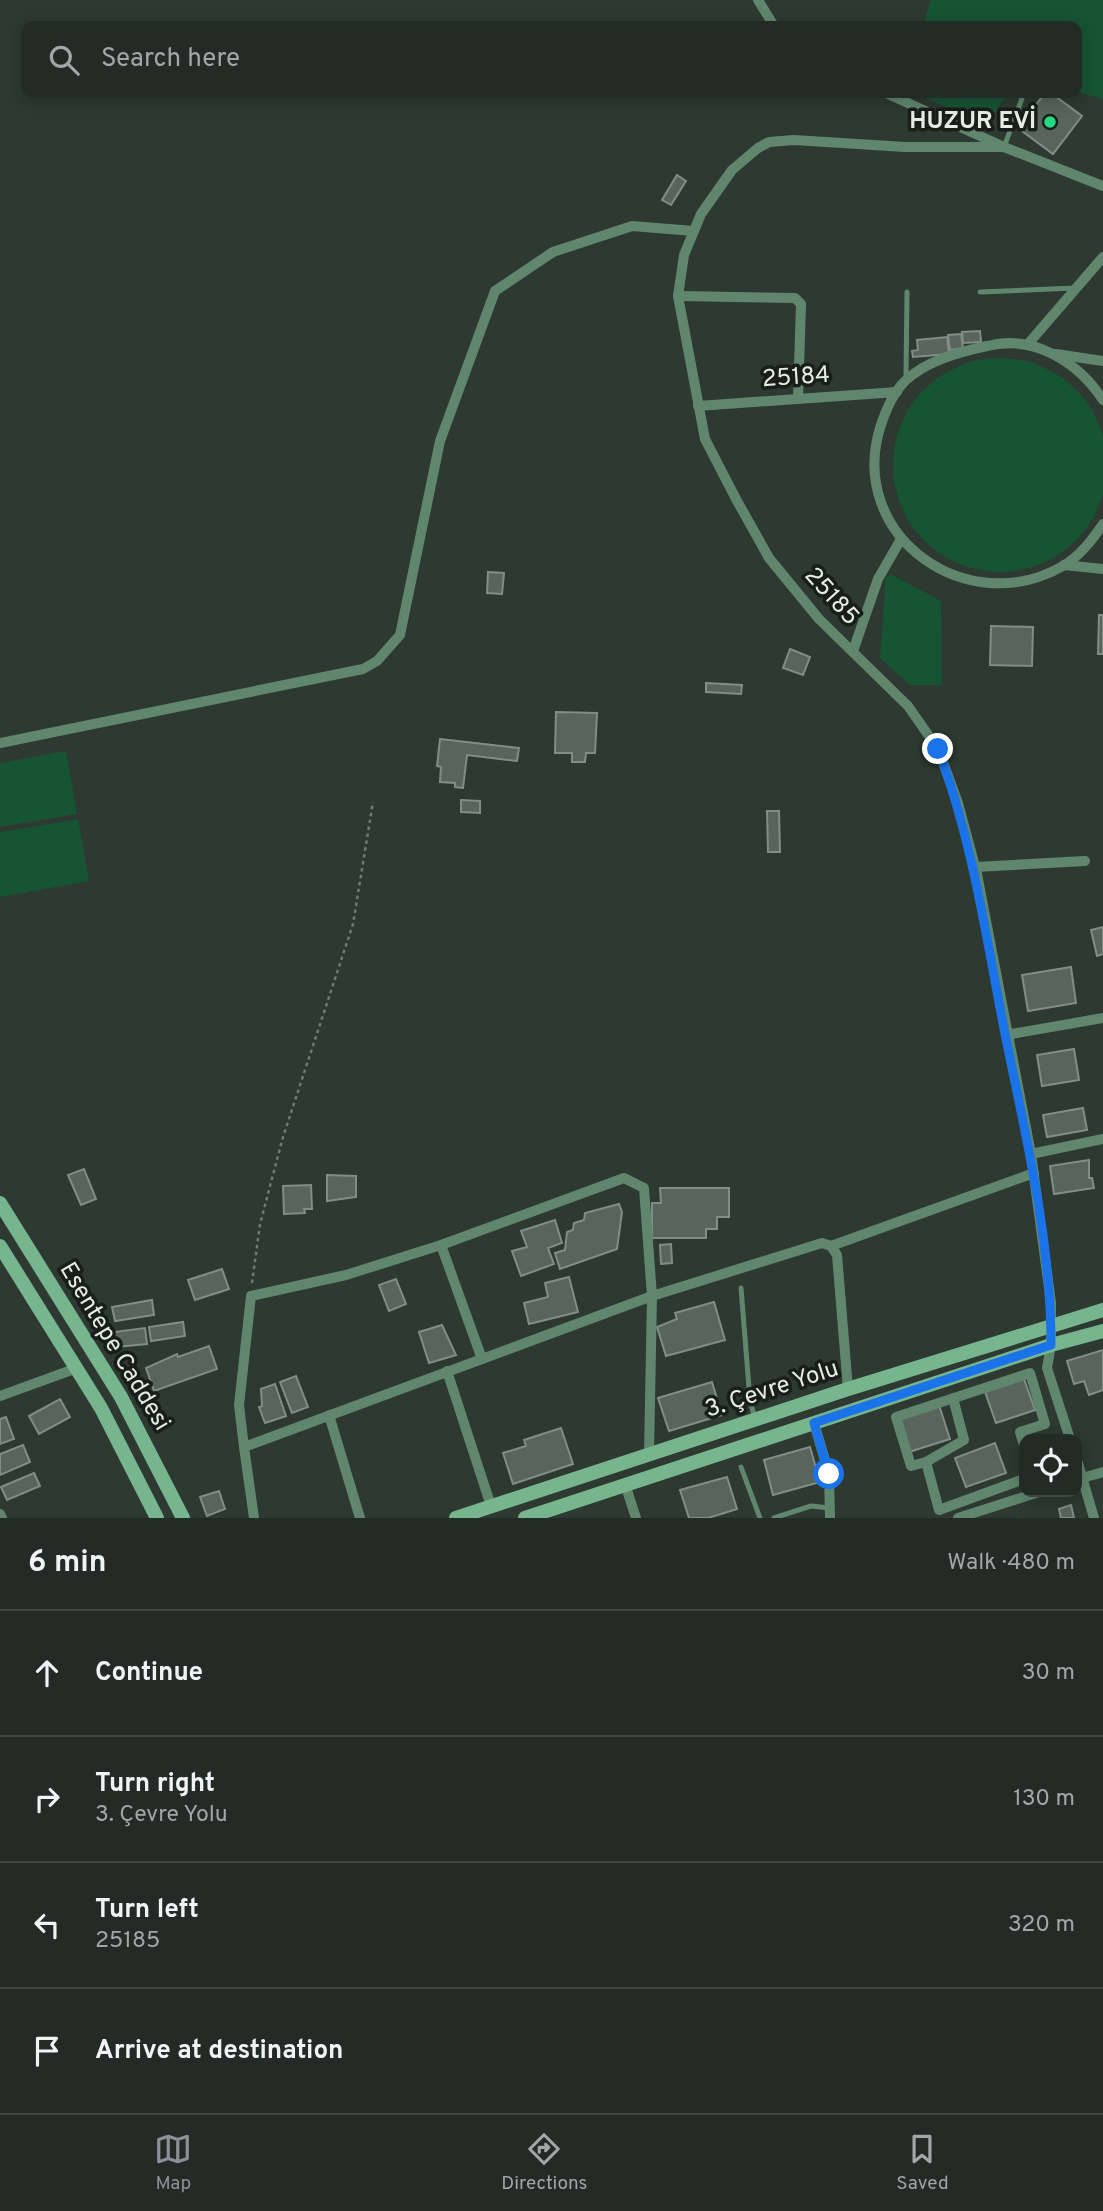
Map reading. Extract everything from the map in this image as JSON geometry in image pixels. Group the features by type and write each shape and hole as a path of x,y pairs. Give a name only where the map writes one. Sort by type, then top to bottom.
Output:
{"main road":[{"name":"Esentepe Caddesi","path":"0,1203 121,1397 183,1518"},
{"name":"Esentepe Caddesi","path":"0,1246 112,1429 158,1518"},
{"name":"3. Çevre Yolu","path":"456,1518 848,1389 1103,1310"},
{"name":"3. Çevre Yolu","path":"525,1518 1051,1345 1103,1331"}],"street":[{"path":"758,0 771,21"},
{"path":"897,98 1004,148 1103,186"},
{"name":"25185","path":"1004,148 905,147 794,140 769,142 746,155 701,214 684,255 678,296 705,439 769,558 819,619 908,706 938,749 958,803 975,867 1031,1154 1051,1303 1051,1345 1047,1368 1068,1434"},
{"path":"0,743 363,669 377,661 400,635 440,441 495,291 552,252 632,226 694,231"},
{"path":"1028,344 1103,257"},
{"path":"678,296 795,298 801,304 799,399"},
{"path":"1103,361 1053,353 1028,344 997,343 963,351 932,363 906,381 884,415 876,440 874,466 883,505 901,539 928,563 960,579 996,585 1031,580 1064,565 1088,545 1103,524"},
{"path":"1053,353 1081,372 1103,400"},
{"name":"25184","path":"698,406 897,392"},
{"path":"853,651 878,579 901,539"},
{"path":"1064,565 1103,569"},
{"path":"975,867 1085,861"},
{"path":"1006,1035 1103,1018"},
{"path":"1031,1154 1103,1139"},
{"path":"831,1246 1034,1173"},
{"path":"254,1518 239,1393 251,1296 346,1275 441,1245 624,1178 644,1188 652,1296 649,1454"},
{"path":"244,1447 652,1296 822,1243 831,1246 837,1255 848,1389"},
{"path":"441,1245 482,1359"},
{"path":"0,1396 76,1368"},
{"path":"447,1371 491,1506"},
{"path":"953,1398 964,1440 926,1462 911,1465 896,1417 953,1398 1030,1373 1045,1424 1020,1432 1021,1434"},
{"path":"329,1415 360,1518"},
{"path":"814,1423 829,1474 830,1513"},
{"path":"926,1462 939,1510 1019,1481"},
{"path":"1082,1478 1103,1472"},
{"path":"625,1484 636,1518"},
{"path":"1082,1485 1094,1518"},
{"path":"1004,1488 1008,1502"},
{"path":"958,1518 1024,1497"}],"lane":[{"path":"1004,148 1022,98"},
{"path":"980,292 1078,288"},
{"path":"906,381 907,292"},
{"path":"741,1288 750,1400 755,1419"},
{"path":"741,1467 760,1518"},
{"path":"774,1518 811,1506 830,1513"}],"path":[{"path":"251,1296 260,1224 283,1137 353,924 373,802"}],"green space":[{"path":"931,0 1103,0 1103,99 1082,93 1082,21 924,21"},
{"path":"926,98 1005,98 987,125"},
{"path":"1000,358 1041,366 1076,389 1099,424 1104,441 1104,489 1099,506 1076,541 1041,564 1000,572 959,564 924,541 901,506 893,465 901,424 924,389 959,366"},
{"path":"892,575 941,601 942,685 910,685 880,658 886,577"},
{"path":"66,751 77,814 0,827 0,763"},
{"path":"78,819 89,881 0,897 0,832"}],"building":[{"name":"HUZUR EVİ","path":"1041,98 1058,98 1082,116 1053,154 1018,128"},
{"path":"677,175 686,181 671,205 662,200"},
{"path":"980,331 981,342 963,343 962,332"},
{"path":"961,334 963,348 950,350 948,335"},
{"path":"947,337 949,354 913,357 912,351 918,350 917,340"},
{"path":"488,572 504,573 502,594 487,593"},
{"path":"1099,615 1103,615 1103,654 1098,654"},
{"path":"991,626 1033,627 1032,666 990,665"},
{"path":"790,649 810,657 803,675 783,668"},
{"path":"706,683 742,685 741,694 706,692"},
{"path":"556,712 597,713 595,753 586,753 585,762 572,762 572,753 555,753"},
{"path":"440,739 519,748 517,761 467,755 463,788 455,787 455,783 440,782 441,767 437,766"},
{"path":"461,800 480,801 480,813 461,812"},
{"path":"767,811 779,811 780,852 768,852"},
{"path":"1103,927 1103,954 1097,956 1091,930"},
{"path":"1071,967 1076,1003 1028,1011 1022,975"},
{"path":"1074,1049 1079,1080 1042,1086 1037,1055"},
{"path":"1083,1108 1087,1130 1047,1137 1043,1115"},
{"path":"1089,1160 1089,1178 1092,1178 1094,1188 1054,1194 1050,1166"},
{"path":"84,1169 96,1199 81,1205 68,1175"},
{"path":"327,1175 356,1176 356,1197 327,1201"},
{"path":"311,1185 312,1209 304,1209 305,1213 284,1214 283,1186"},
{"path":"660,1188 729,1188 729,1217 717,1217 717,1229 706,1229 706,1238 652,1238 652,1203 661,1203"},
{"path":"619,1204 622,1212 617,1249 560,1269 555,1253 565,1250 567,1232 573,1230 574,1223 584,1220 585,1213"},
{"path":"555,1220 562,1243 548,1248 554,1264 521,1276 512,1251 527,1247 521,1231"},
{"path":"671,1244 672,1263 661,1264 660,1245"},
{"path":"222,1269 229,1289 195,1300 188,1280"},
{"path":"569,1277 578,1312 529,1324 524,1303 548,1297 545,1283"},
{"path":"396,1279 406,1304 389,1311 379,1285"},
{"path":"152,1300 154,1315 115,1321 112,1307"},
{"path":"714,1302 725,1340 666,1356 657,1327 677,1319 675,1313"},
{"path":"183,1322 185,1336 151,1341 149,1327"},
{"path":"442,1325 456,1355 429,1363 419,1332"},
{"path":"145,1328 147,1344 116,1347 114,1332"},
{"path":"209,1346 217,1369 154,1391 146,1368 177,1354 178,1357"},
{"path":"1103,1350 1103,1390 1089,1395 1084,1381 1074,1384 1067,1361"},
{"path":"296,1376 308,1407 292,1413 280,1382"},
{"path":"1024,1379 1035,1410 996,1423 985,1392"},
{"path":"712,1382 722,1415 669,1431 658,1398"},
{"path":"275,1384 286,1416 265,1423 259,1407 262,1406 261,1389"},
{"path":"60,1399 70,1417 39,1434 29,1416"},
{"path":"939,1405 950,1439 909,1452 898,1418"},
{"path":"6,1417 14,1439 0,1444 0,1419"},
{"path":"561,1428 573,1464 513,1484 503,1453 526,1446 524,1440"},
{"path":"995,1443 1006,1473 966,1487 955,1458"},
{"path":"23,1445 30,1462 0,1475 0,1454"},
{"path":"810,1447 820,1482 773,1495 764,1460"},
{"path":"34,1473 40,1486 7,1500 1,1487"},
{"path":"727,1477 737,1509 708,1518 689,1518 680,1490"},
{"path":"219,1491 225,1509 207,1516 200,1497"},
{"path":"1071,1505 1074,1518 1061,1518 1059,1509"}],"place":[{"name":"HUZUR EVİ","path":"1050,122"}],"route":[{"path":"829,1474 814,1423 1051,1345 1051,1303 1031,1154 977,874 958,803 938,749"}]}
